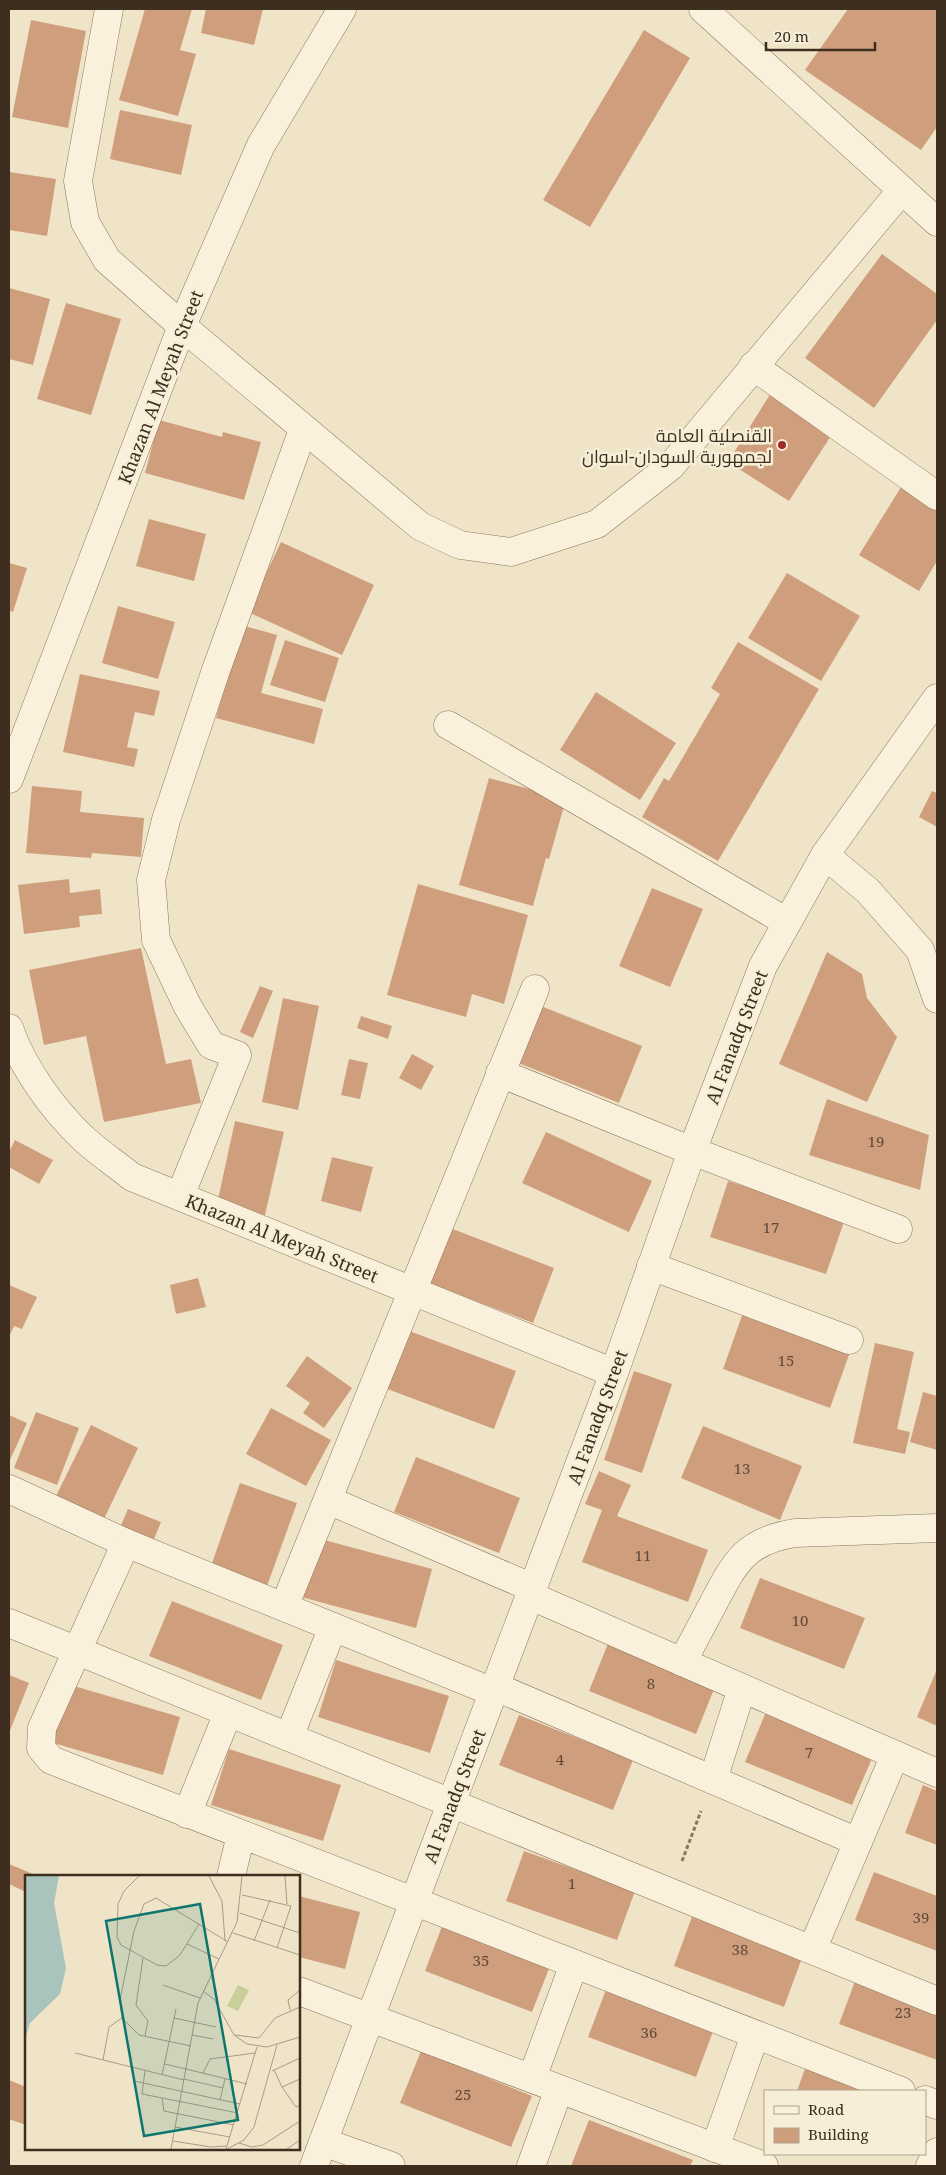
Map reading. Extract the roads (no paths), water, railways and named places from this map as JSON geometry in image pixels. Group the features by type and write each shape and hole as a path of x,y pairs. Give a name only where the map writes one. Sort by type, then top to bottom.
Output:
{"street":[{"path":"109,9 78,181 85,222 107,260 303,430 420,526 460,544 510,552 597,524 671,466 902,190"},
{"name":"Khazan Al Meyah Street","path":"9,779 182,326 261,146 342,9"},
{"path":"703,9 937,222"},
{"path":"753,366 937,496"},
{"path":"180,1196 237,1055 211,1045 188,1007 156,940 151,880 166,820 216,670 303,430"},
{"name":"Al Fanadq Street","path":"319,2154 614,1373 692,1151 763,966 824,855 937,698"},
{"path":"448,724 787,922"},
{"path":"824,855 868,891 920,950 937,999"},
{"path":"284,1607 534,989"},
{"name":"Khazan Al Meyah Street","path":"9,1028 12,1039 43,1092 84,1139 132,1176 614,1373"},
{"path":"500,1073 692,1151 898,1229"},
{"path":"651,1266 849,1340"},
{"path":"9,1489 126,1543 333,1627 495,1689 858,1842"},
{"path":"328,1500 682,1662 937,1773"},
{"path":"682,1662 733,1566 760,1543 777,1536 795,1533 937,1528"},
{"path":"126,1543 42,1728 40,1742 44,1754 51,1760 898,2090"},
{"path":"9,1624 937,2001"},
{"path":"289,1737 333,1627"},
{"path":"713,1780 742,1688"},
{"path":"187,1814 228,1713"},
{"path":"812,1950 895,1754"},
{"path":"232,1875 241,1835"},
{"path":"532,2078 574,1964"},
{"path":"300,1991 532,2078 720,2155 764,2166"},
{"path":"720,2155 755,2035"},
{"path":"532,2166 559,2089"},
{"path":"930,2166 937,2152"},
{"path":"319,2154 390,2166"}],"place":[{"name":"القنصلية العامة لجمهورية السودان-اسوان","path":"782,445"}]}
